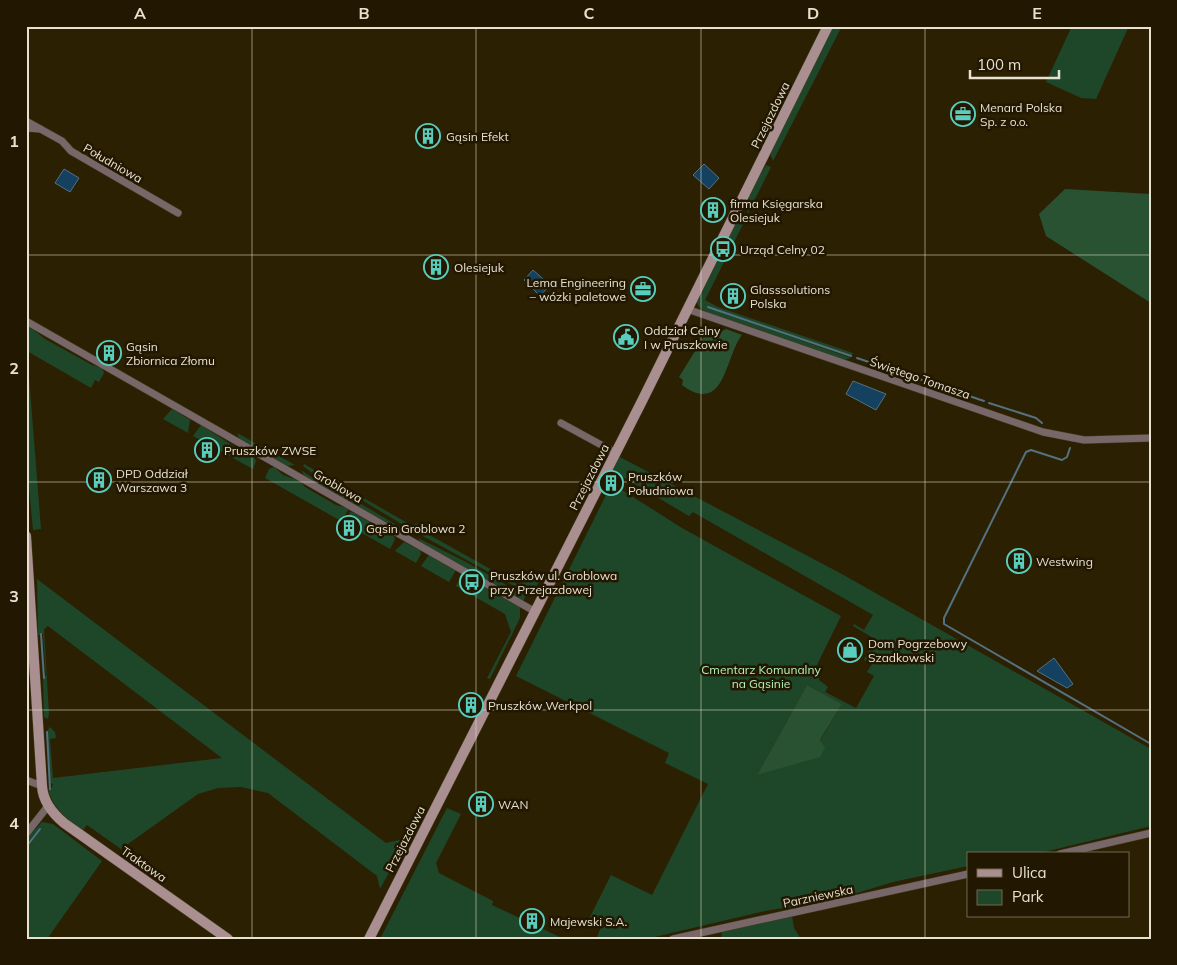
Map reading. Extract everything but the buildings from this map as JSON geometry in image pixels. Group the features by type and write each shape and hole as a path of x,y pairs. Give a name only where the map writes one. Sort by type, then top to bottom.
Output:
{"street":[{"name":"Przejazdowa","path":"369,939 534,611 616,453 828,26"},
{"name":"Południowa","path":"26,122 62,141 71,151 178,213"},
{"name":"Południowa","path":"26,128 40,129"},
{"name":"Świętego Tomasza","path":"687,310 1042,432 1084,440 1151,438"},
{"name":"Groblowa","path":"26,321 534,611"},
{"path":"561,423 616,453"},
{"path":"26,536 30,658 42,786 48,806 26,834"},
{"path":"26,780 42,786"},
{"name":"Traktowa","path":"48,806 73,829 228,939"},
{"path":"1069,852 1151,833"},
{"name":"Parzniewska","path":"673,939 967,874"}],"green space":[{"path":"833,26 842,26 773,161 770,154"},
{"path":"1072,26 1129,26 1096,99 1081,98 1046,82"},
{"path":"766,165 771,167 748,213 744,202"},
{"path":"1065,189 1151,194 1151,303 1046,236 1039,214"},
{"path":"745,220 705,300 718,307 853,353 852,356 708,307 851,358 844,360 706,312 699,307 696,300 720,250 723,251 725,248 722,246 735,222"},
{"path":"30,327 45,339 92,365 102,368 104,373 99,382 95,380 91,388 27,351 41,529 33,530 26,456 26,328"},
{"path":"726,329 742,335 736,344 722,380 715,389 707,394 696,393 682,385 683,380 679,377 705,335 717,334"},
{"path":"172,409 190,420 188,433 163,419"},
{"path":"201,425 241,451 253,454 256,461 253,469 193,436"},
{"path":"237,433 295,465 287,466 240,440"},
{"name":"Cmentarz Komunalny na Gąsinie","path":"618,456 840,573 1151,749 1151,826 1044,852 967,852 967,866 893,882 837,899 765,911 646,939 596,939 601,927 588,921 611,875 652,895 708,784 665,763 669,753 516,676 606,495 614,485 682,528 841,616 809,681 817,668 819,680 828,687 825,692 856,708 874,676 867,672 872,664 864,660 875,639 853,626 854,624 864,630 873,615 693,512 689,516 611,470","holes":["807,685 842,704 820,741 789,764 757,775"]},
{"path":"304,464 411,525 418,523 413,531 352,494 323,481 303,466"},
{"path":"274,467 283,475 300,481 305,487 336,505 347,508 348,510 341,521 265,478 269,469"},
{"path":"301,470 323,485 346,495 410,533 404,533 305,477"},
{"path":"350,512 359,515 393,535 395,539 390,549 346,524"},
{"path":"423,526 426,533 517,584 535,575 541,578 532,594 529,594 419,534"},
{"path":"418,538 466,562 526,596 523,601 421,543"},
{"path":"404,542 420,550 421,554 416,563 395,551"},
{"path":"429,555 456,570 449,582 421,566"},
{"path":"462,574 471,579 470,582 474,585 476,582 520,607 520,618 490,679 487,678 511,632 505,614 456,586"},
{"path":"37,579 386,843 408,838 380,889 377,876 268,793 241,787 218,788 198,794 121,849 87,825 83,830 66,817 53,802 48,789 51,789 53,784 50,783 47,731 50,727 55,732 56,738 50,739 53,778 222,758 48,626 44,629 49,714 48,719 44,717 43,679 46,675 43,634 38,635"},
{"path":"807,685 842,704 820,740 825,748 820,757 757,775"},
{"path":"447,808 461,814 436,863 439,873 493,901 492,905 564,939 380,939"},
{"path":"42,822 53,824 102,861 47,939 26,939 26,839"},
{"path":"792,916 794,928 801,939 721,938 722,932"}],"water":[{"path":"704,164 719,178 709,189 693,175"},
{"path":"64,169 79,178 70,192 55,183"},
{"path":"533,270 550,285 540,296 524,280"},
{"path":"853,381 886,394 876,410 846,394"},
{"path":"1054,658 1073,684 1067,688 1037,671"}],"waterway":[{"path":"708,307 851,356"},
{"path":"857,358 984,401"},
{"path":"989,403 1036,418 1042,423"},
{"path":"1070,448 1067,457 1062,460 1031,450 1026,452 944,618 944,624 1151,744"},
{"path":"41,634 44,678"},
{"path":"47,732 50,789"},
{"path":"26,847 40,829"}],"place":[{"name":"Menard Polska Sp. z o.o.","path":"963,114"},
{"name":"Gąsin Efekt","path":"428,136"},
{"name":"firma Księgarska Olesiejuk","path":"713,210"},
{"name":"Urząd Celny 02","path":"723,249"},
{"name":"Olesiejuk","path":"436,267"},
{"name":"Lema Engineering – wózki paletowe","path":"643,289"},
{"name":"Glasssolutions Polska","path":"733,296"},
{"name":"Oddział Celny I w Pruszkowie","path":"626,337"},
{"name":"Gąsin Zbiornica Złomu","path":"109,353"},
{"name":"Pruszków ZWSE","path":"207,450"},
{"name":"DPD Oddział Warszawa 3","path":"99,480"},
{"name":"Pruszków Południowa","path":"611,483"},
{"name":"Gąsin Groblowa 2","path":"349,528"},
{"name":"Westwing","path":"1019,561"},
{"name":"Pruszków ul. Groblowa przy Przejazdowej","path":"472,582"},
{"name":"Dom Pogrzebowy Szadkowski","path":"850,650"},
{"name":"Pruszków Werkpol","path":"471,705"},
{"name":"WAN","path":"481,804"},
{"name":"Majewski S.A.","path":"532,921"}]}
